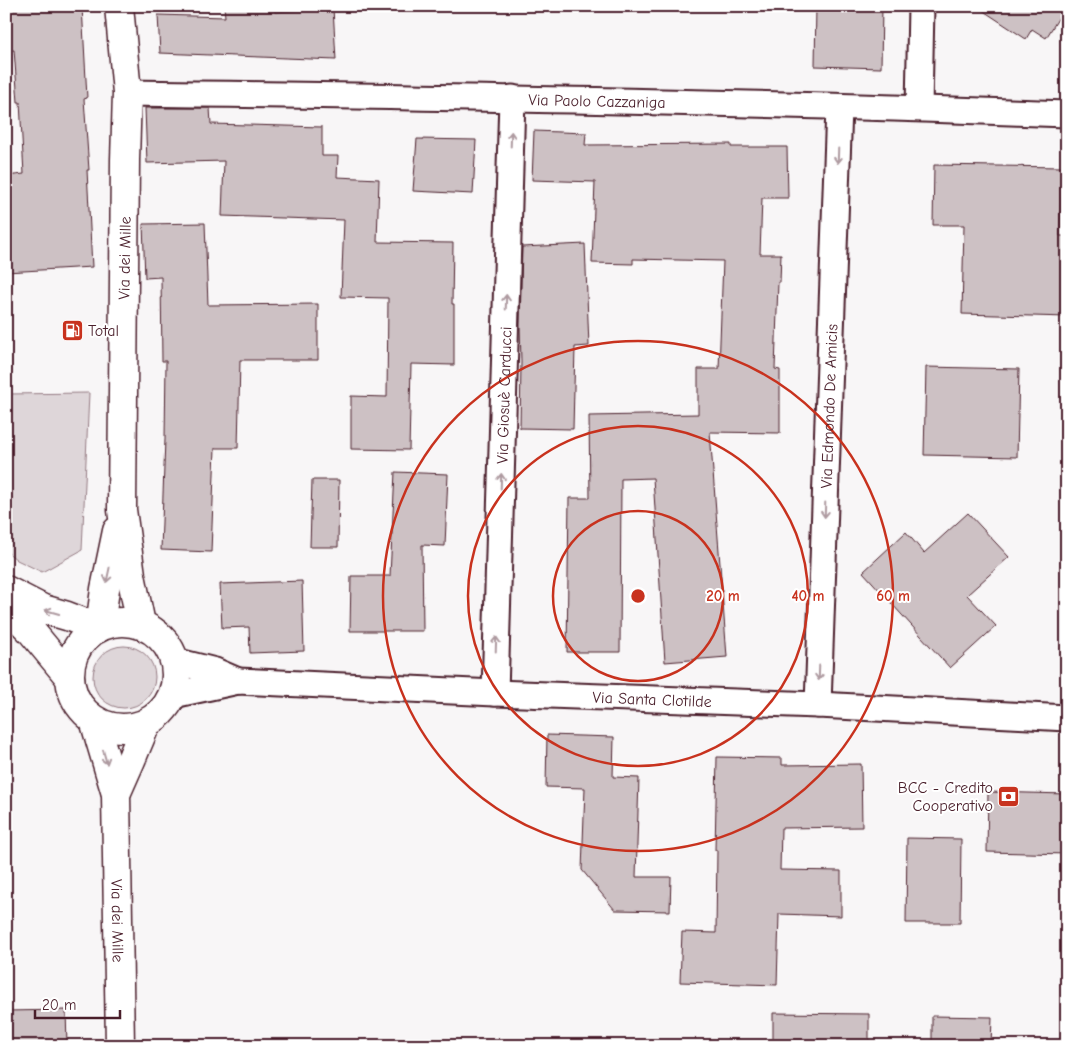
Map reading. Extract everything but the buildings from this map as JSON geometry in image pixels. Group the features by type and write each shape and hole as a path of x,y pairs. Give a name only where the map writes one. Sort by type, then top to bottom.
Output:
{"main road":[{"name":"Via dei Mille","path":"119,6 127,93 122,510 131,575 141,624"},
{"name":"Via dei Mille","path":"99,627 122,510"},
{"path":"6,590 44,609 99,627"},
{"path":"6,605 32,632 70,678"},
{"path":"121,621 141,624 156,633 168,646 175,662 177,678 173,695 162,712 146,724 128,728 111,727 94,720 82,709 74,694 70,678 71,663 76,649 86,637 99,627 121,621"},
{"name":"Via dei Mille","path":"94,720 116,794 120,1046"},
{"name":"Via dei Mille","path":"116,794 146,724"}],"street":[{"path":"919,108 921,6"},
{"name":"Via Paolo Cazzaniga","path":"127,93 512,98 919,108 1067,114"},
{"name":"Via Giosuè Carducci","path":"495,693 512,98"},
{"name":"Via Edmondo De Amicis","path":"818,705 839,107"},
{"name":"Via Santa Clotilde","path":"175,662 215,671 238,681"},
{"name":"Via Santa Clotilde","path":"173,695 238,681 818,705 1067,718"}],"shaded area":[{"path":"89,393 82,550 42,572 17,560 6,551 6,394"},
{"path":"118,646 130,646 146,655 153,665 155,677 153,689 146,699 130,708 118,708 107,703 98,694 93,683 93,671 98,660 107,651"}],"place":[{"name":"Total","path":"72,330"},
{"name":"BCC - Credito Cooperativo","path":"1009,796"}]}
